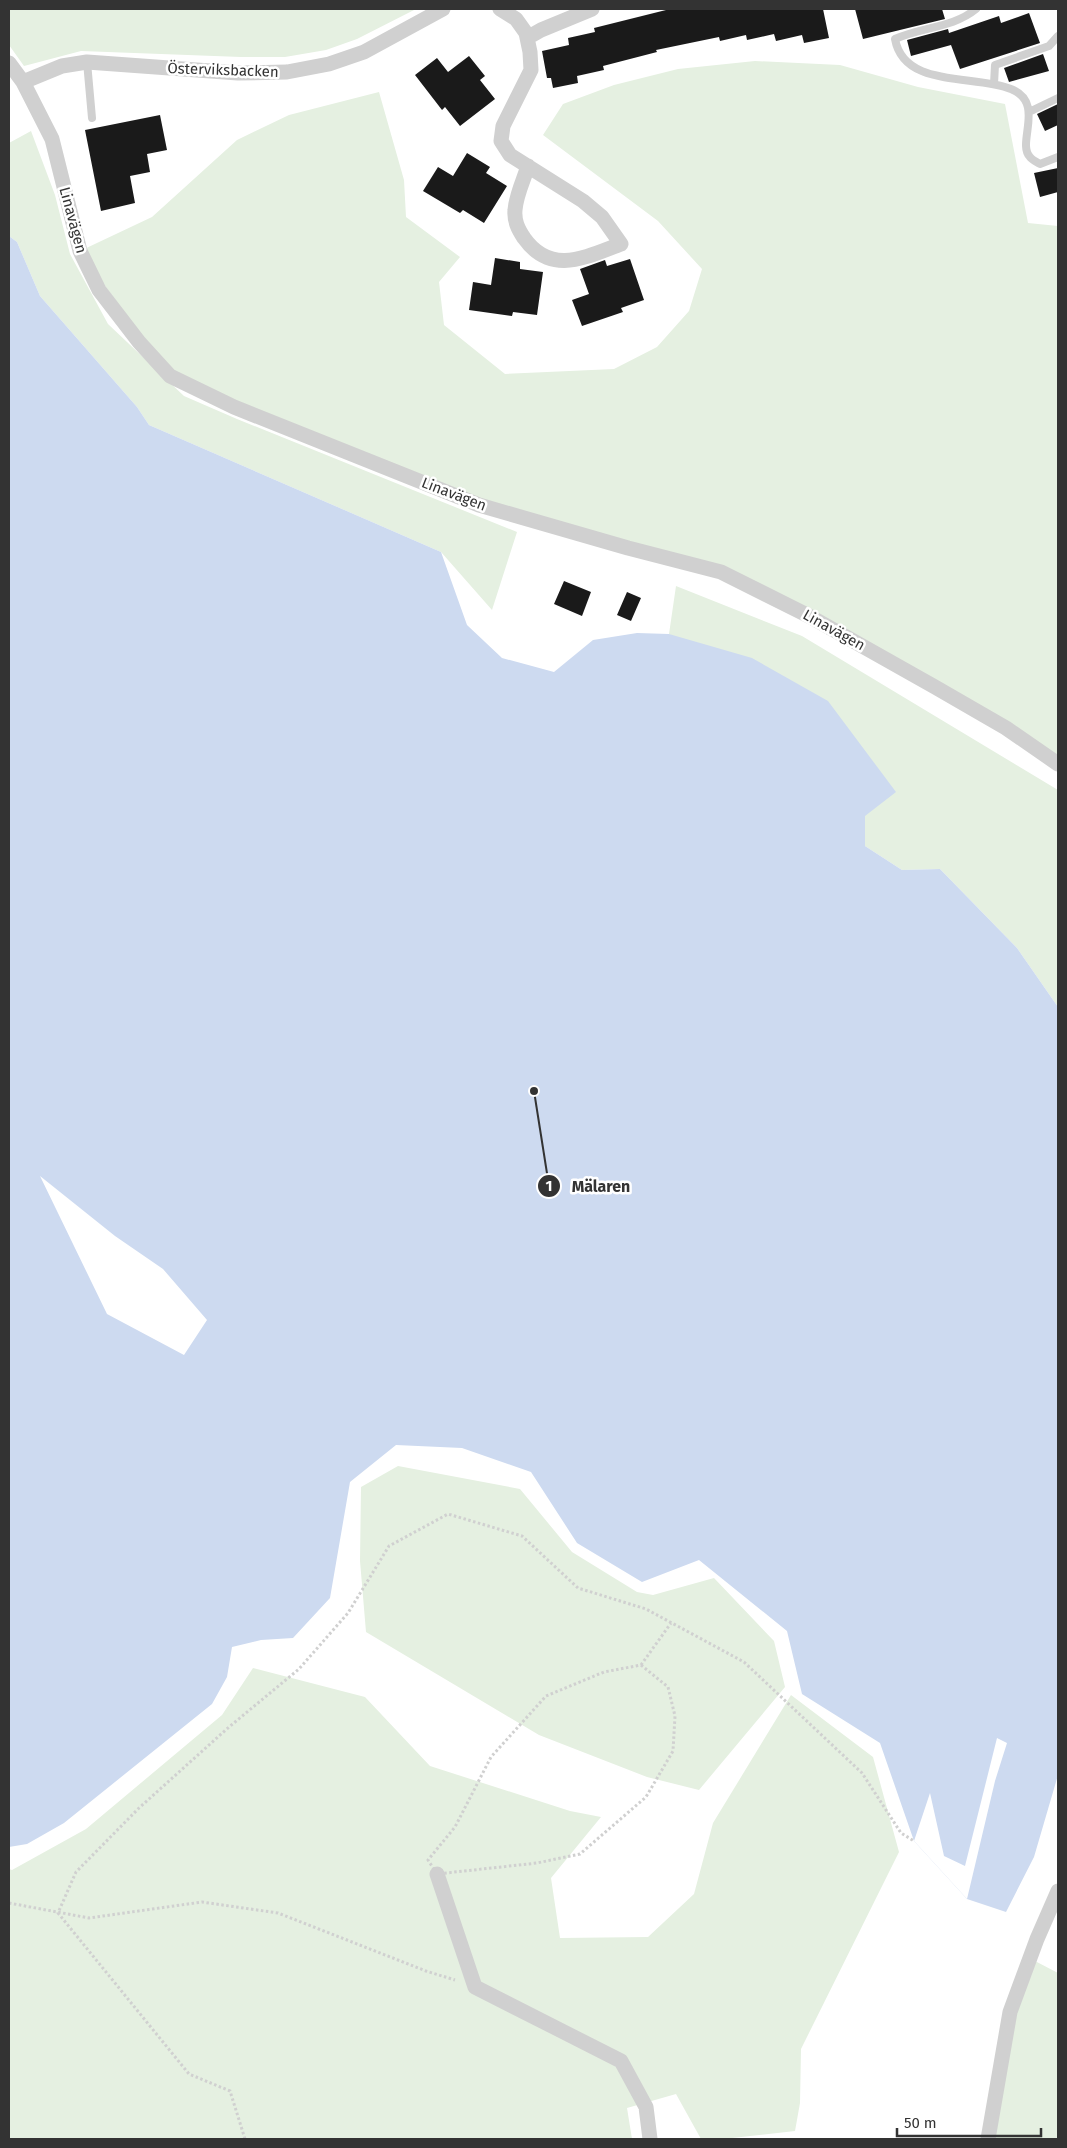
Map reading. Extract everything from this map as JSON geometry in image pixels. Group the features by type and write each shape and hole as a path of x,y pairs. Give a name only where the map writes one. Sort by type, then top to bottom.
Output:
{"street":[{"name":"Österviksbacken","path":"22,82 62,66 86,62 238,73 287,72 329,64 364,52 443,9"},
{"path":"500,9 516,19 526,33 531,70 504,126 502,140 510,155 528,166 583,201 602,217 620,244 577,260 557,261 539,253 516,226 515,210 528,166"},
{"path":"527,38 541,30 592,9"},
{"name":"Linavägen","path":"9,63 22,82 52,139 80,251 99,290 138,342 170,376 234,406 478,505 628,548 721,572 809,616 935,687 1006,728 1058,764"},
{"path":"437,1874 475,1986 621,2061 646,2107 650,2139"},
{"path":"988,2139 1010,2012 1037,1939 1058,1891"}],"lane":[{"path":"976,9 970,14 943,26 904,35 895,39 898,53 914,68 950,80 994,84 1012,89 1024,100 1029,112 1026,145 1029,156 1040,164 1058,157"},
{"path":"994,84 995,65 1050,46 1058,36"},
{"path":"86,62 92,118"},
{"path":"1029,112 1058,98"}],"path":[{"path":"58,1912 76,1872 139,1808 229,1727 299,1669 348,1613 390,1546 448,1514 522,1536 578,1588 646,1609 744,1662 862,1773 901,1833 914,1841"},
{"path":"641,1665 668,1687 676,1716 673,1751 646,1796 580,1854 537,1863 437,1874 428,1860 455,1827 491,1757 546,1696 604,1672 641,1665 671,1622"},
{"path":"9,1903 89,1918 202,1902 278,1914 426,1971 475,1986"},
{"path":"58,1912 188,2074 230,2091 245,2139"}],"green space":[{"path":"9,9 416,9 357,39 326,50 285,57 81,51 24,66 9,45"},
{"path":"755,61 840,65 918,87 1005,104 1028,223 1058,226 1058,764 721,572 479,505 170,376 80,251 152,217 237,140 289,115 379,92 404,180 406,217 460,257 439,282 444,325 505,374 614,369 657,347 689,311 702,269 658,221 543,135 563,104 614,85 678,69"},
{"path":"31,131 55,195 70,254 108,324 184,396 517,532 492,610 441,552 149,425 137,407 40,296 17,242 9,236 9,143"},
{"path":"676,586 802,636 1058,790 1058,1007 1017,948 940,869 902,870 865,846 865,816 669,634"},
{"path":"398,1466 520,1489 572,1552 637,1592 653,1595 714,1578 774,1641 785,1687 699,1790 647,1777 539,1735 366,1632 360,1561 361,1487"},
{"path":"253,1668 365,1697 430,1766 570,1811 601,1817 551,1878 560,1938 648,1937 694,1894 713,1823 791,1695 873,1757 899,1852 801,2049 800,2103 795,2131 723,2139 701,2139 676,2094 627,2108 632,2139 9,2139 9,1869 12,1870 86,1829 222,1715"},
{"path":"1035,1961 1058,1973 1058,2139 994,2139 1017,2011"}],"water":[{"path":"9,236 17,242 40,296 137,407 149,425 441,552 467,625 502,658 554,672 593,640 637,633 669,634 752,658 828,701 896,792 865,816 865,846 902,870 940,869 1017,948 1058,1007 1058,1775 1034,1857 1006,1912 967,1899 914,1841 880,1743 802,1694 787,1631 699,1560 642,1582 577,1543 531,1472 462,1448 396,1445 350,1482 330,1598 293,1638 261,1640 232,1647 227,1677 212,1704 64,1823 27,1844 9,1847","holes":["40,1176 115,1236 163,1269 207,1320 184,1355 107,1314"]}],"pier":[{"path":"997,1738 1007,1743 995,1781 967,1899 914,1841 930,1793 944,1856 965,1866"}],"building":[{"path":"670,9 823,9 829,38 804,43 802,35 776,41 774,34 747,40 746,35 720,41 719,37 656,50 657,52 603,66 604,70 577,76 578,83 553,88 551,78 547,78 542,51 569,45 568,38 595,32 594,28"},
{"path":"855,9 942,9 945,19 863,39"},
{"path":"1029,13 1040,43 960,69 951,45 911,56 907,40 948,29 949,33 999,16 1001,23"},
{"path":"1043,54 1049,71 1009,82 1004,68"},
{"path":"469,56 485,76 480,80 495,99 460,126 445,107 442,110 415,75 437,58 448,72"},
{"path":"1058,104 1058,125 1045,131 1037,114"},
{"path":"160,115 167,150 147,154 150,172 130,176 135,203 101,211 85,130"},
{"path":"467,153 490,167 486,173 507,186 484,223 463,210 460,213 423,191 438,167 453,176"},
{"path":"1058,168 1058,192 1040,197 1034,173"},
{"path":"495,258 520,262 520,269 543,272 537,315 513,312 512,316 469,310 473,282 491,285"},
{"path":"630,259 644,300 621,308 623,312 582,326 572,300 589,294 580,269 605,260 607,266"},
{"path":"564,581 591,592 582,616 554,604"},
{"path":"627,592 641,598 631,621 617,615"}],"place":[{"name":"Mälaren","path":"534,1091"}]}
